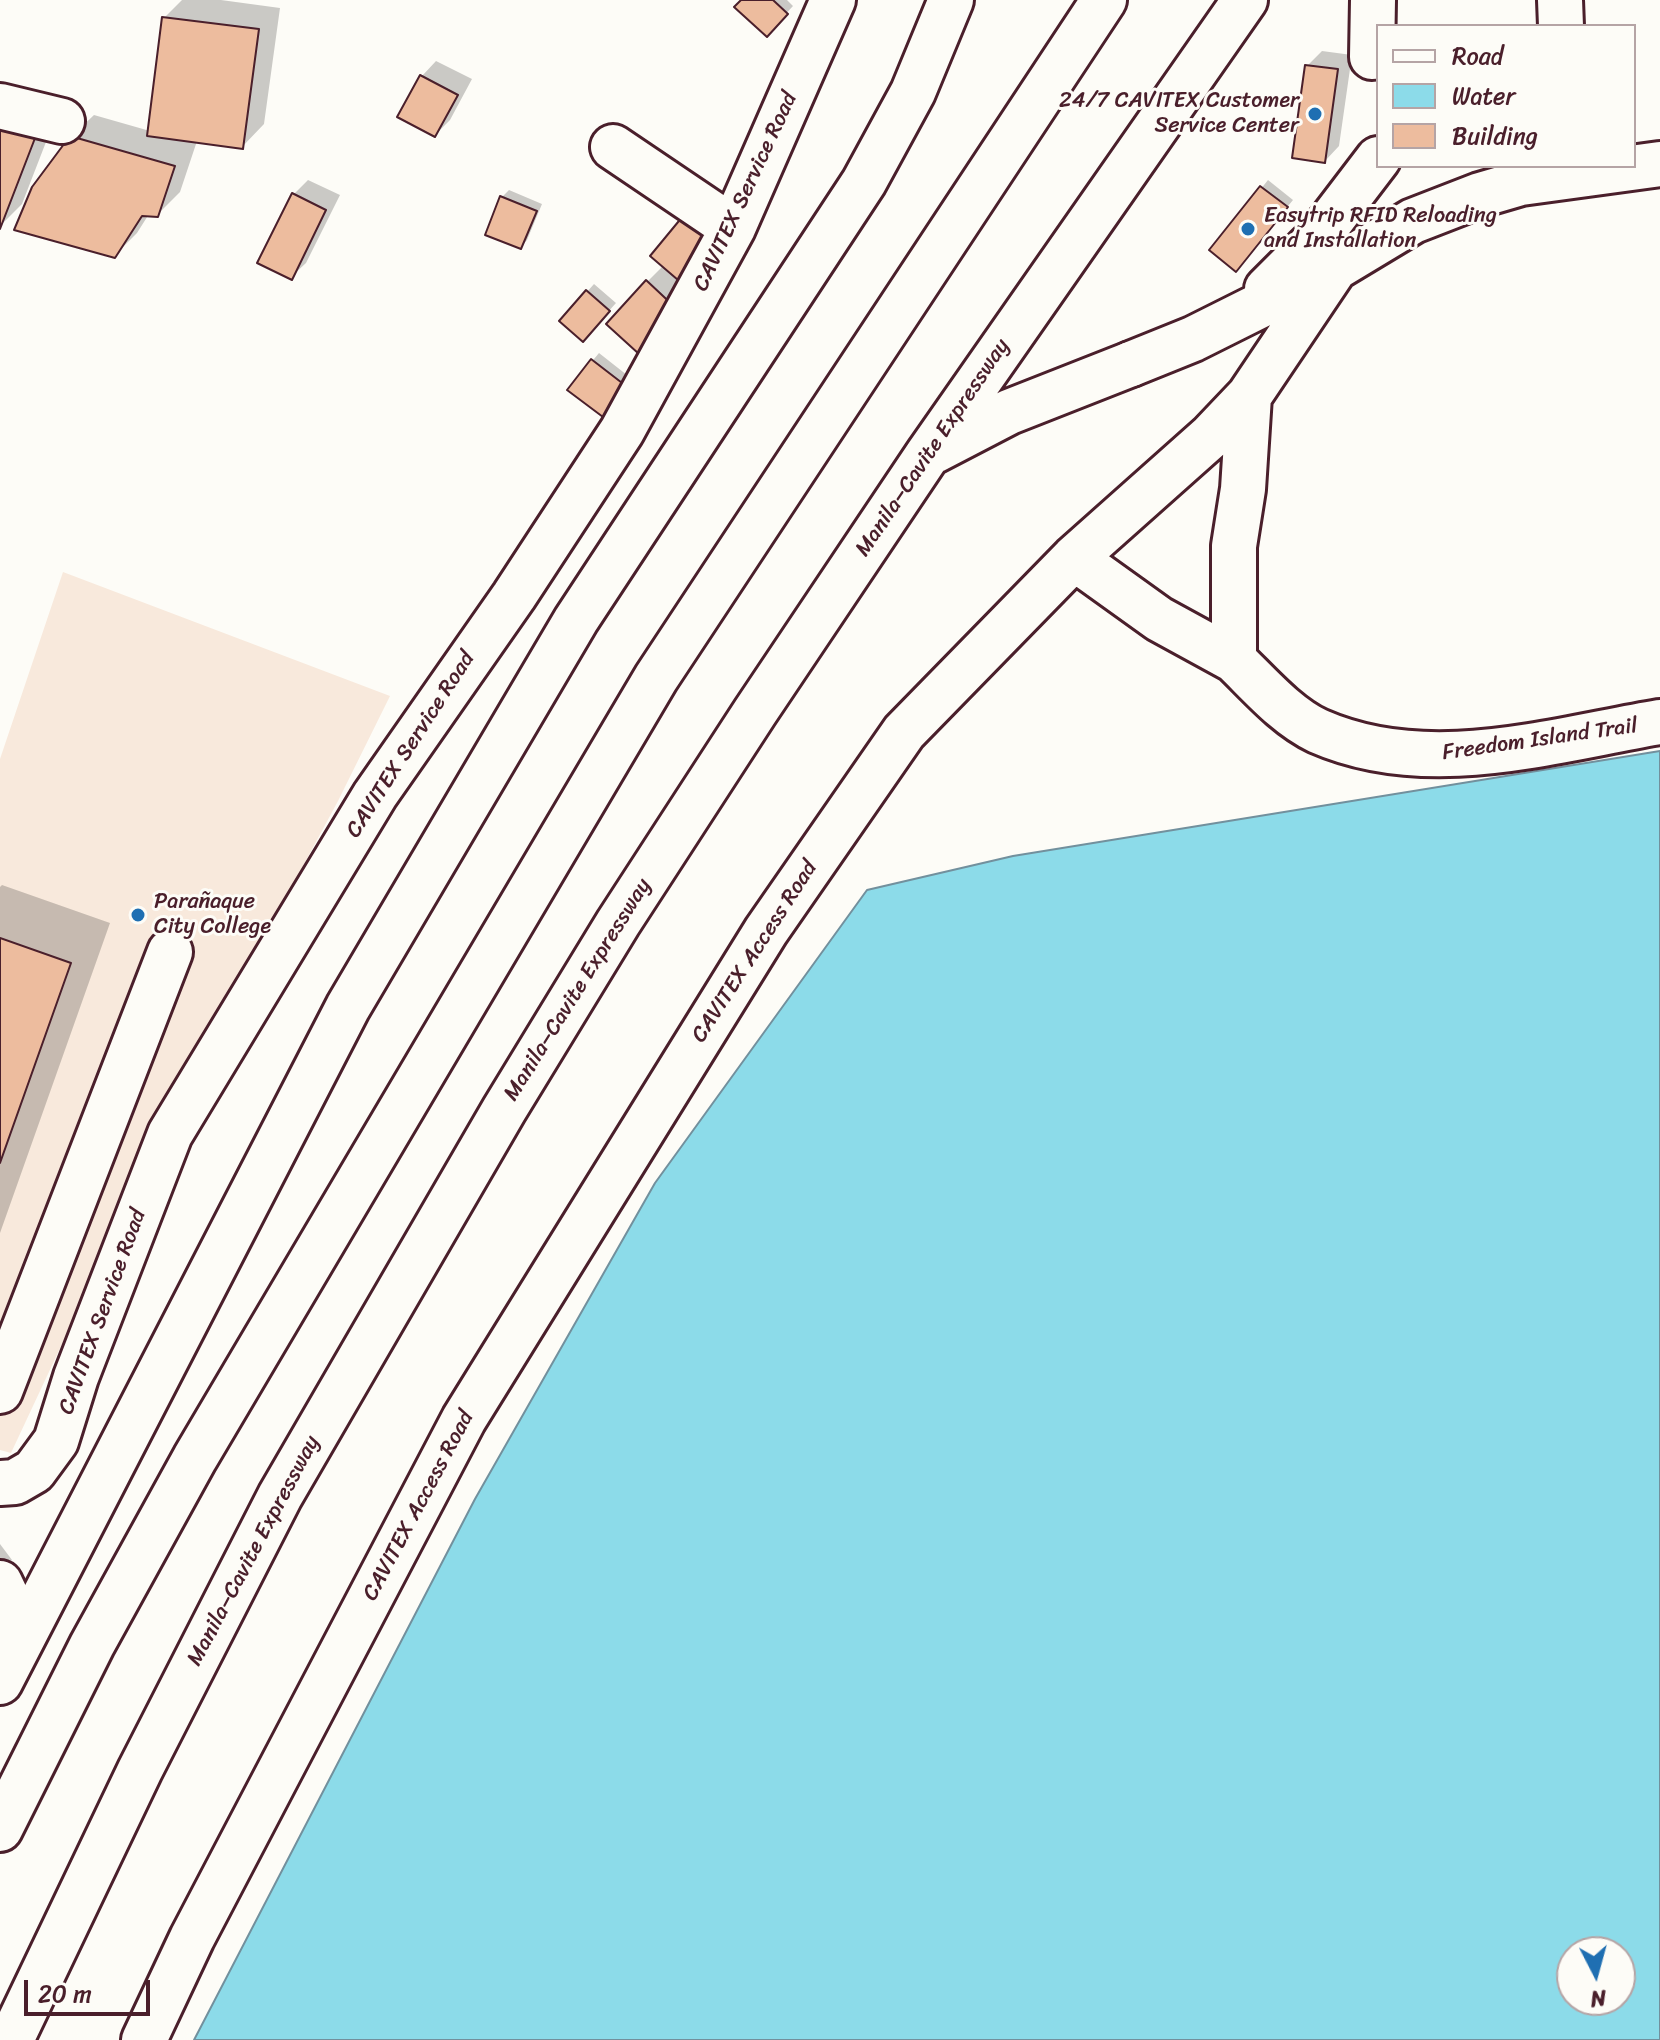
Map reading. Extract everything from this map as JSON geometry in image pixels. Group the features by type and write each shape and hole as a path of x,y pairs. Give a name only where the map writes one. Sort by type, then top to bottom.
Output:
{"main road":[{"name":"CAVITEX Service Road","path":"0,1483 15,1482 34,1471 56,1441 76,1377 170,1134 375,795 514,596 622,431 733,228 833,0"},
{"path":"0,1682 348,1007 576,620 864,182 913,92 951,0"},
{"path":"0,1829 92,1645 195,1458 656,678 1104,0"},
{"name":"Manila–Cavite Expressway","path":"11,2040 140,1770 280,1496 504,1110 618,923 928,454 1245,0"},
{"path":"1373,0 1376,68"},
{"path":"1560,0 1561,24"},
{"path":"0,106 62,121"},
{"path":"613,147 733,228"},
{"path":"1240,316 1317,239 1376,162"},
{"name":"CAVITEX Access Road","path":"1636,166 1660,164"},
{"path":"1480,168 1521,183"},
{"name":"CAVITEX Access Road","path":"144,2040 192,1938 464,1419 633,1140 766,931 904,732 1074,558 1211,436 1249,396 1335,268 1413,221 1521,183 1576,170 1604,168"},
{"path":"928,454 1009,412 1131,364 1240,316 1335,268"},
{"path":"1234,660 1234,546 1243,489 1249,396"},
{"name":"Freedom Island Trail","path":"1074,558 1159,619 1234,660 1279,703 1316,730 1385,753 1453,756 1660,722"},
{"path":"0,1391 170,952"},
{"path":"0,1583 12,1608 13,1627"}],"shaded area":[{"name":"Parañaque City College","path":"63,572 390,696 338,801 171,1111 11,1453 0,1450 0,759"}],"water":[{"path":"1660,751 1660,2040 194,2040 475,1499 655,1183 867,890 1013,856"}],"building":[{"path":"741,0 773,0 788,14 767,37 734,7"},
{"path":"162,17 259,29 243,149 147,136"},
{"name":"24/7 CAVITEX Customer Service Center","path":"1305,65 1338,69 1325,163 1292,158"},
{"path":"420,75 458,95 435,137 397,117"},
{"path":"0,122 37,133 0,229"},
{"path":"70,136 175,166 158,217 142,216 115,258 14,230 32,187"},
{"name":"Easytrip RFID Reloading and Installation","path":"1260,186 1288,207 1236,272 1209,250"},
{"path":"292,193 326,210 292,280 257,263"},
{"path":"500,196 537,211 521,249 485,235"},
{"path":"683,216 711,240 678,280 650,256"},
{"path":"646,280 679,311 639,354 606,324"},
{"path":"586,290 610,311 583,342 559,321"},
{"path":"591,359 626,386 603,417 567,390"},
{"path":"0,938 71,963 0,1163"}],"place":[{"name":"24/7 CAVITEX Customer Service Center","path":"1315,114"},
{"name":"Easytrip RFID Reloading and Installation","path":"1248,229"},
{"name":"Parañaque City College","path":"138,915"}]}
